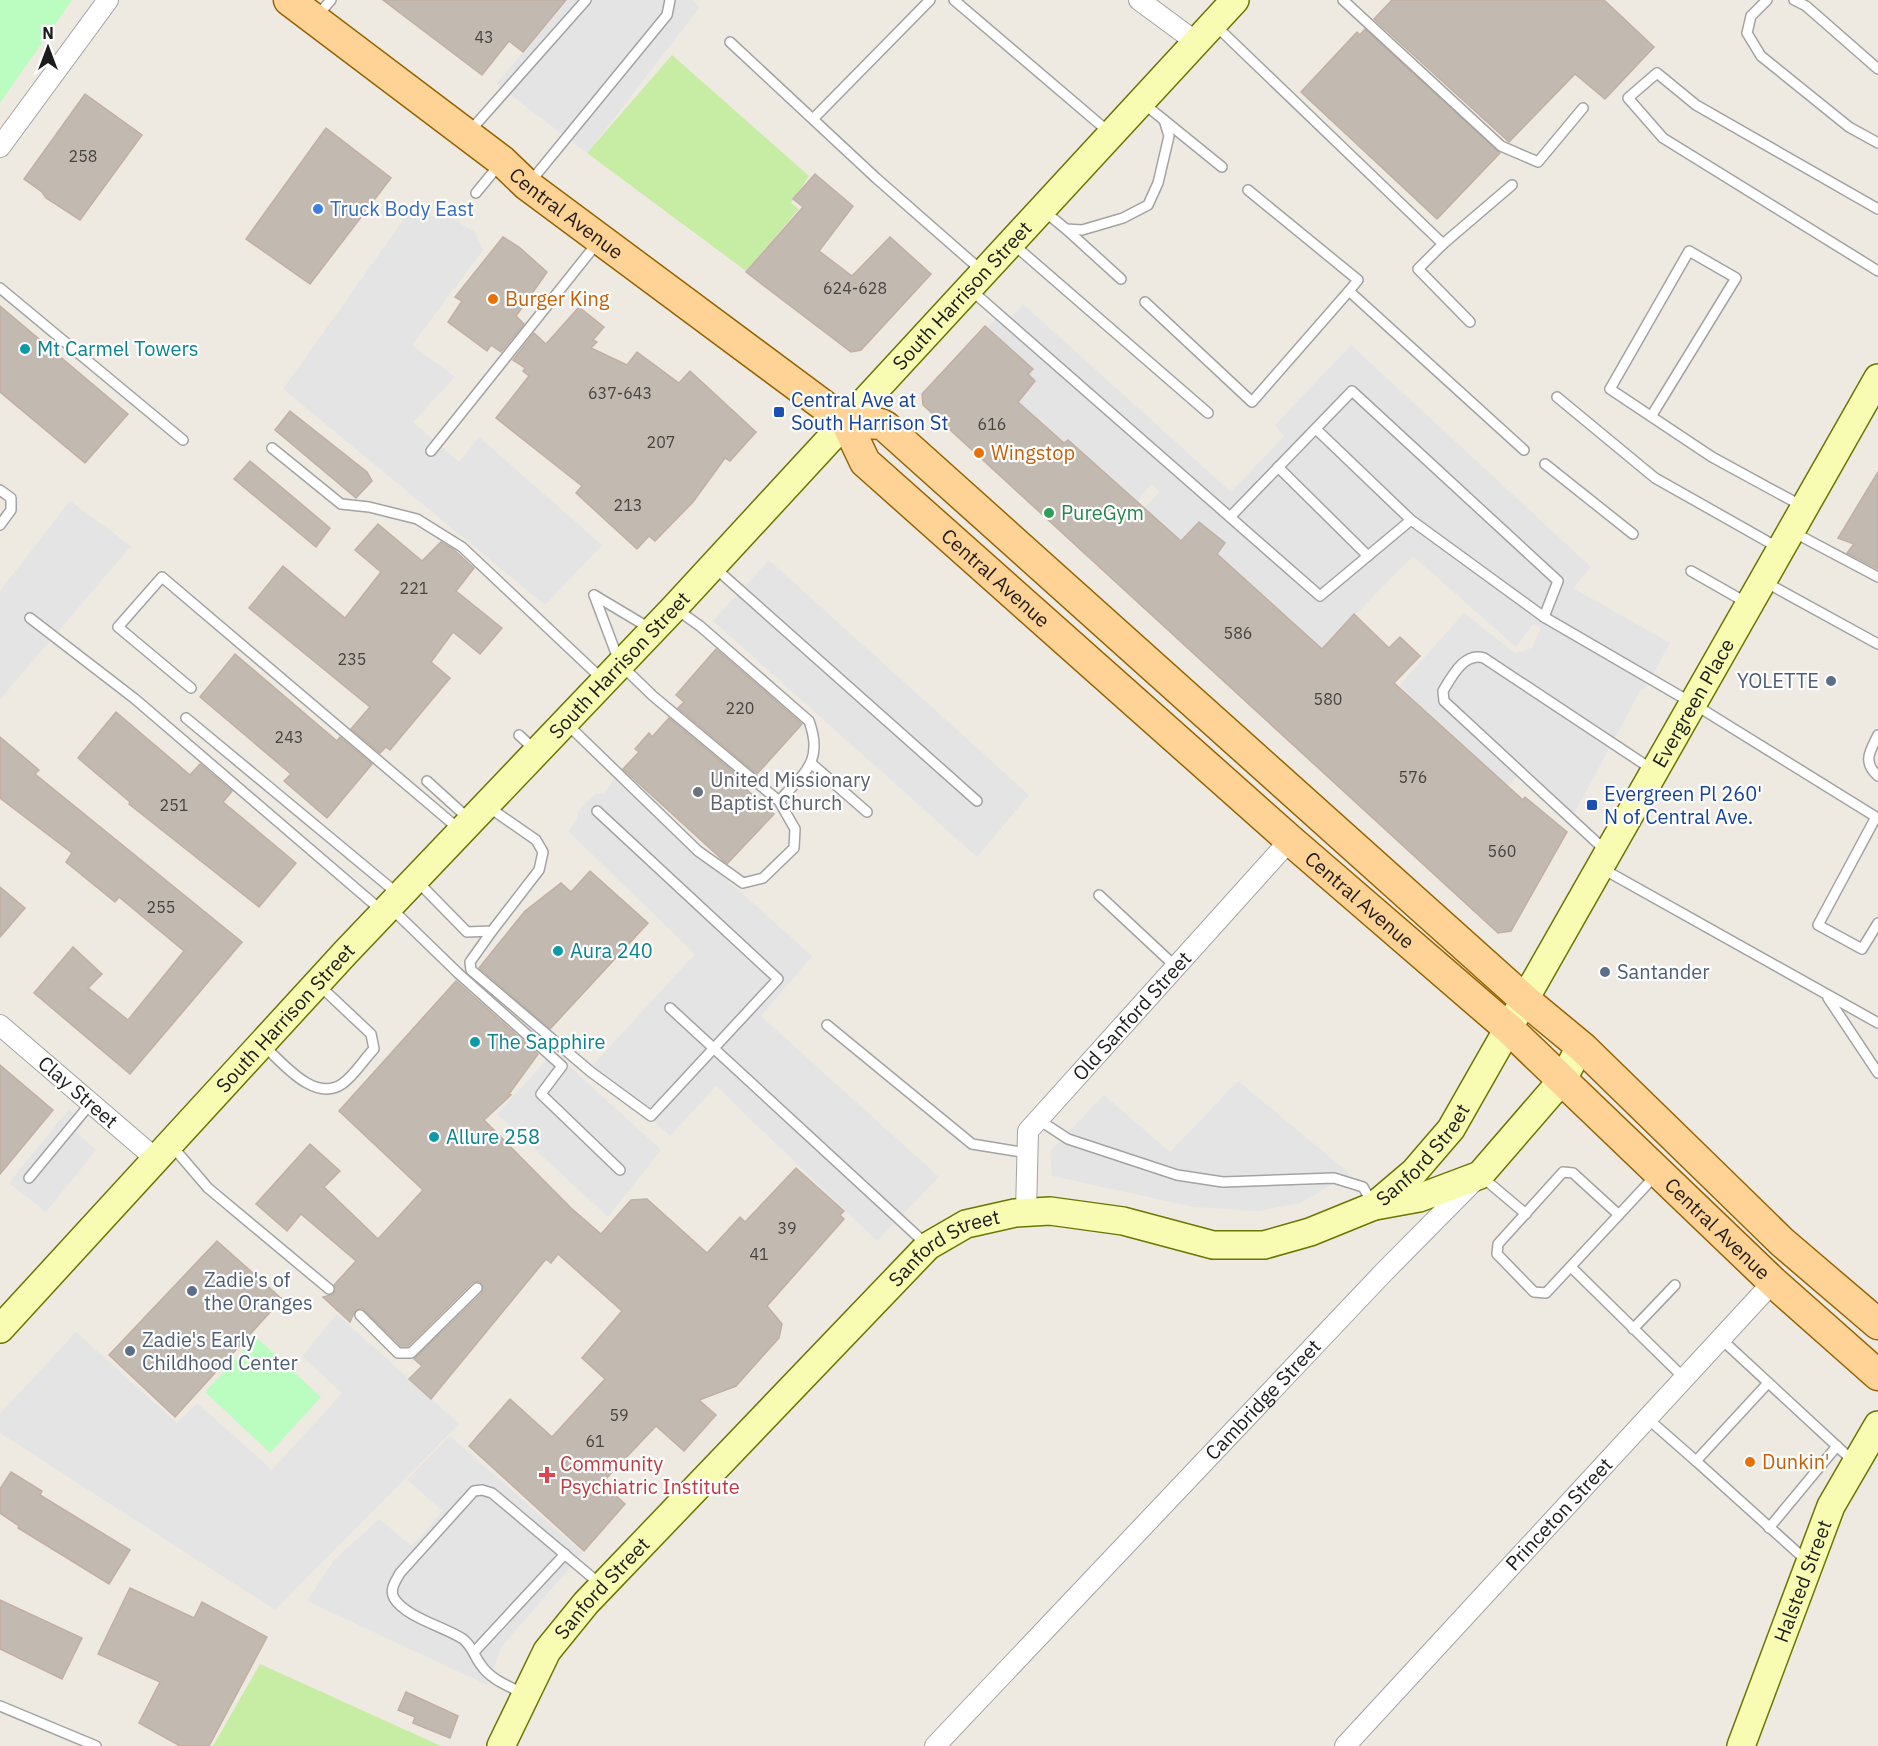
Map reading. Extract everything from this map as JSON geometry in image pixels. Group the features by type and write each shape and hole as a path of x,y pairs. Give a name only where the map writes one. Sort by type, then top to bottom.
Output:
{"main road":[{"name":"Central Avenue","path":"289,0 323,10 466,134 502,161 527,186 846,423 865,462 1290,840 1509,1029 1773,1282 1878,1375"},
{"name":"South Harrison Street","path":"0,1329 317,984 473,819 528,743 565,722 674,608 1235,0"},
{"name":"Evergreen Place","path":"1509,1029 1878,378"},
{"name":"Central Avenue","path":"846,423 881,424 886,427 1580,1047 1782,1242 1878,1324"},
{"name":"Sanford Street","path":"501,1746 524,1694 547,1651 602,1586 928,1246 966,1224 1026,1212 1050,1211 1123,1221 1213,1245 1264,1245 1310,1232 1374,1206 1414,1172 1451,1129 1509,1029"},
{"name":"Cambridge Street","path":"1480,1175 1563,1079 1580,1047"},
{"path":"1374,1206 1419,1198 1480,1175"},
{"name":"Halsted Street","path":"1741,1746 1831,1506 1846,1454 1878,1425"}],"street":[{"path":"0,147 108,0"},
{"path":"1139,0 1205,33"},
{"name":"Old Sanford Street","path":"1026,1212 1028,1131 1290,840"},
{"name":"Clay Street","path":"0,1025 91,1103 163,1151"},
{"name":"Cambridge Street","path":"935,1746 1384,1272 1480,1175"},
{"name":"Princeton Street","path":"1345,1746 1773,1282"}],"lane":[{"path":"466,134 586,0"},
{"path":"527,186 667,15 670,0"},
{"path":"813,119 930,0"},
{"path":"954,0 1111,134"},
{"path":"1343,0 1500,146 1538,162 1583,108"},
{"path":"1767,0 1751,16 1747,33 1761,56 1849,128 1878,143"},
{"path":"1794,0 1806,6 1878,69"},
{"path":"1205,33 1443,244"},
{"path":"730,42 813,119 976,281 1230,517 1320,596 1411,520"},
{"path":"1878,209 1696,105 1657,73 1628,98 1662,138 1878,271"},
{"path":"1141,102 1222,167"},
{"path":"1066,229 1082,230 1124,218 1148,205 1158,183 1169,136 1164,120"},
{"path":"476,193 502,161"},
{"path":"1470,322 1418,270 1443,244 1512,185"},
{"path":"1145,302 1252,402 1358,280 1248,190"},
{"path":"1042,209 1121,279"},
{"path":"431,451 600,239"},
{"path":"1011,243 1208,413"},
{"path":"1652,415 1736,278 1689,251 1610,389 1712,457 1804,507"},
{"path":"0,288 183,440"},
{"path":"1349,291 1524,450"},
{"path":"1230,517 1352,391 1558,581 1544,617"},
{"path":"1557,397 1655,478 1786,540 1878,577"},
{"path":"1316,429 1411,520 1544,617 1692,703 1876,817 1818,925 1863,949 1878,923"},
{"path":"272,448 341,504 369,507 417,519 462,547 612,672 652,696 779,801 795,829 794,848 763,878 743,883 698,851 565,722"},
{"path":"1545,464 1633,534"},
{"path":"1278,467 1368,556"},
{"path":"0,490 11,498 11,510 0,525"},
{"path":"712,565 978,801"},
{"path":"1691,571 1749,604"},
{"path":"191,688 118,627 162,577 473,819 536,840 543,852 539,870 470,962 471,970 591,1072 651,1116 778,979 597,811"},
{"path":"1762,580 1878,644"},
{"path":"612,672 594,595 652,629"},
{"path":"674,608 709,634 809,721 814,744 812,764 779,801"},
{"path":"30,618 397,898 467,932 492,931"},
{"path":"1654,771 1484,658 1476,656 1467,659 1443,691 1444,701 1603,860 1827,996 1878,1023"},
{"path":"186,718 397,898 459,974 562,1066 541,1094 620,1170"},
{"path":"1878,735 1867,756 1868,764 1878,776"},
{"path":"812,764 867,812"},
{"path":"427,781 473,819"},
{"path":"1099,895 1175,966"},
{"path":"262,1044 304,1083 326,1088 341,1085 374,1049 370,1034 317,984"},
{"path":"1827,996 1878,1073"},
{"path":"670,1008 928,1246"},
{"path":"827,1025 972,1144 1027,1153"},
{"path":"29,1178 91,1103"},
{"path":"1039,1120 1068,1139 1176,1175 1223,1182 1334,1178 1363,1187 1374,1206"},
{"path":"163,1151 330,1289"},
{"path":"1619,1215 1573,1173 1563,1172 1498,1244 1497,1254 1534,1292 1546,1293 1571,1267 1659,1172"},
{"path":"1480,1175 1526,1214"},
{"path":"1571,1267 1684,1378"},
{"path":"1633,1329 1675,1285"},
{"path":"360,1315 398,1353 411,1353 477,1288"},
{"path":"1720,1338 1846,1454 1769,1528"},
{"path":"1696,1461 1768,1383"},
{"path":"1647,1418 1810,1564"},
{"path":"524,1694 492,1677 479,1664 475,1651 464,1640 404,1608 393,1597 392,1586 400,1573 474,1491 482,1490 492,1493 602,1586"},
{"path":"475,1651 565,1554"},
{"path":"0,1706 96,1746"}],"green space":[{"path":"0,0 72,0 0,103"},
{"path":"672,55 809,176 791,203 799,209 746,271 587,153"},
{"path":"256,1337 321,1397 270,1453 205,1392"},
{"path":"260,1664 441,1746 213,1746"}],"shaded area":[{"path":"568,0 692,0 700,7 587,153 496,84"},
{"path":"409,212 450,218 474,231 483,250 412,345 455,377 413,422 459,462 479,437 602,545 545,605 283,389"},
{"path":"1023,304 1231,492 1284,436 1275,425 1351,345 1591,567 1573,588 1670,643 1644,690 1641,689 1568,825 1517,777 1507,786 1399,686 1464,613 1515,653 1532,648 1541,628 1533,624 1516,647 1413,556 1322,649 1217,554 1224,543 1199,522 1181,541 1144,508 1160,492 1151,484 1137,502 1068,440 1062,442 1018,402 1035,381 986,328 1003,311 1011,318"},
{"path":"70,501 131,546 0,699 0,591"},
{"path":"769,560 1029,795 977,857 713,621"},
{"path":"614,779 812,956 761,1016 939,1177 877,1241 716,1086 670,1136 593,1065 695,954 568,831 578,819 577,812 596,793 604,794"},
{"path":"554,1052 661,1150 608,1217 497,1114"},
{"path":"1238,1081 1350,1174 1300,1203 1259,1211 1194,1207 1052,1176 1050,1151 1104,1095 1170,1152"},
{"path":"69,1109 84,1122 76,1132 96,1150 46,1212 9,1183"},
{"path":"337,1314 459,1424 275,1610 0,1433 0,1414 76,1332 177,1423 197,1403 272,1470 342,1393 302,1356"},
{"path":"450,1436 583,1553 502,1646 487,1685 307,1601 334,1560 379,1519 412,1546 443,1511 407,1480"}],"building":[{"path":"383,0 566,0 523,52 509,41 482,75"},
{"path":"1392,0 1604,0 1654,47 1605,99 1575,74 1509,142 1374,19"},
{"path":"1365,29 1500,153 1437,219 1301,92 1357,32 1360,35"},
{"path":"85,94 142,135 80,220 46,198 42,192 24,179"},
{"name":"Truck Body East","path":"326,128 391,178 310,284 246,239"},
{"path":"815,174 853,206 819,251 852,276 890,237 931,274 861,350 851,352 746,272 803,207 793,199"},
{"name":"Burger King","path":"503,237 519,247 547,272 516,316 524,324 501,352 491,345 487,351 448,322 462,301 455,297"},
{"name":"Mt Carmel Towers","path":"0,306 128,414 85,463 0,392"},
{"path":"579,307 604,327 593,340 597,342 591,348 627,365 637,352 679,383 690,371 756,432 730,461 725,458 693,502 655,541 649,536 637,549 576,493 582,486 496,418 529,376 523,371 525,368 513,360 534,333 546,344"},
{"path":"985,326 1033,369 1028,374 1035,381 1018,402 1064,443 1068,440 1181,541 1199,522 1225,543 1217,554 1322,649 1354,614 1389,648 1400,637 1420,656 1394,683 1523,800 1525,797 1567,832 1511,931 1498,933 923,405 922,394"},
{"path":"290,411 367,472 372,481 356,498 275,430"},
{"path":"250,461 330,528 316,547 234,479"},
{"path":"1878,472 1878,569 1847,553 1854,544 1838,538"},
{"path":"378,524 422,561 441,542 453,549 474,568 456,591 502,628 480,654 453,632 431,662 450,678 390,750 386,747 380,753 351,729 370,707 249,608 283,566 345,618 381,572 355,550"},
{"path":"716,649 802,724 757,774 678,708 684,702 676,695"},
{"path":"235,654 337,741 340,737 372,764 327,818 284,781 291,774 200,697"},
{"path":"116,712 190,775 200,764 232,791 223,802 296,863 259,907 129,804 130,802 78,758"},
{"name":"United Missionary Baptist Church","path":"669,718 748,784 745,788 774,814 727,864 623,769 639,752 635,749 649,733 652,737"},
{"path":"0,737 39,770 35,774 242,942 130,1074 34,993 73,947 102,974 88,988 128,1020 184,951 119,897 115,902 66,862 72,853 0,798"},
{"name":"Aura 240","path":"590,871 648,923 550,1029 479,968 525,911 561,883 571,892"},
{"path":"0,887 25,908 0,937"},
{"path":"456,981 538,1054 509,1094 511,1095 484,1120 571,1208 601,1234 631,1200 647,1199 707,1253 740,1217 745,1222 796,1168 844,1211 840,1215 844,1219 767,1306 782,1324 779,1338 736,1386 699,1400 716,1415 684,1451 656,1426 602,1483 625,1504 584,1551 469,1446 510,1399 552,1437 605,1379 582,1358 622,1311 558,1254 551,1263 546,1259 431,1399 409,1379 422,1366 414,1359 482,1293 482,1284 478,1281 472,1283 408,1346 401,1346 362,1308 355,1311 350,1322 323,1297 334,1294 334,1285 356,1261 301,1214 287,1231 256,1204 310,1144 340,1171 324,1187 378,1239 423,1190 339,1111"},
{"path":"0,1065 53,1110 0,1174"},
{"path":"217,1241 282,1299 175,1417 109,1355"},
{"path":"11,1472 42,1491 40,1495 130,1550 109,1584 18,1528 19,1526 0,1513 0,1489"},
{"path":"130,1588 194,1618 202,1602 267,1637 209,1746 180,1746 139,1723 160,1682 98,1654"},
{"path":"0,1600 82,1638 62,1679 0,1649"},
{"path":"406,1692 458,1716 450,1738 413,1723 415,1717 398,1710"}],"place":[{"name":"Truck Body East","path":"318,209"},
{"name":"Burger King","path":"493,299"},
{"name":"Mt Carmel Towers","path":"25,349"},
{"name":"Central Ave at South Harrison St","path":"779,412"},
{"name":"Wingstop","path":"979,453"},
{"name":"PureGym","path":"1049,513"},
{"name":"YOLETTE","path":"1831,681"},
{"name":"United Missionary Baptist Church","path":"698,792"},
{"name":"Evergreen Pl 260' N of Central Ave.","path":"1592,805"},
{"name":"Aura 240","path":"558,951"},
{"name":"Santander","path":"1605,972"},
{"name":"The Sapphire","path":"475,1042"},
{"name":"Allure 258","path":"434,1137"},
{"name":"Zadie's of the Oranges","path":"192,1291"},
{"name":"Zadie's Early Childhood Center","path":"130,1351"},
{"name":"Dunkin'","path":"1750,1462"},
{"name":"Community Psychiatric Institute","path":"547,1475"}]}
